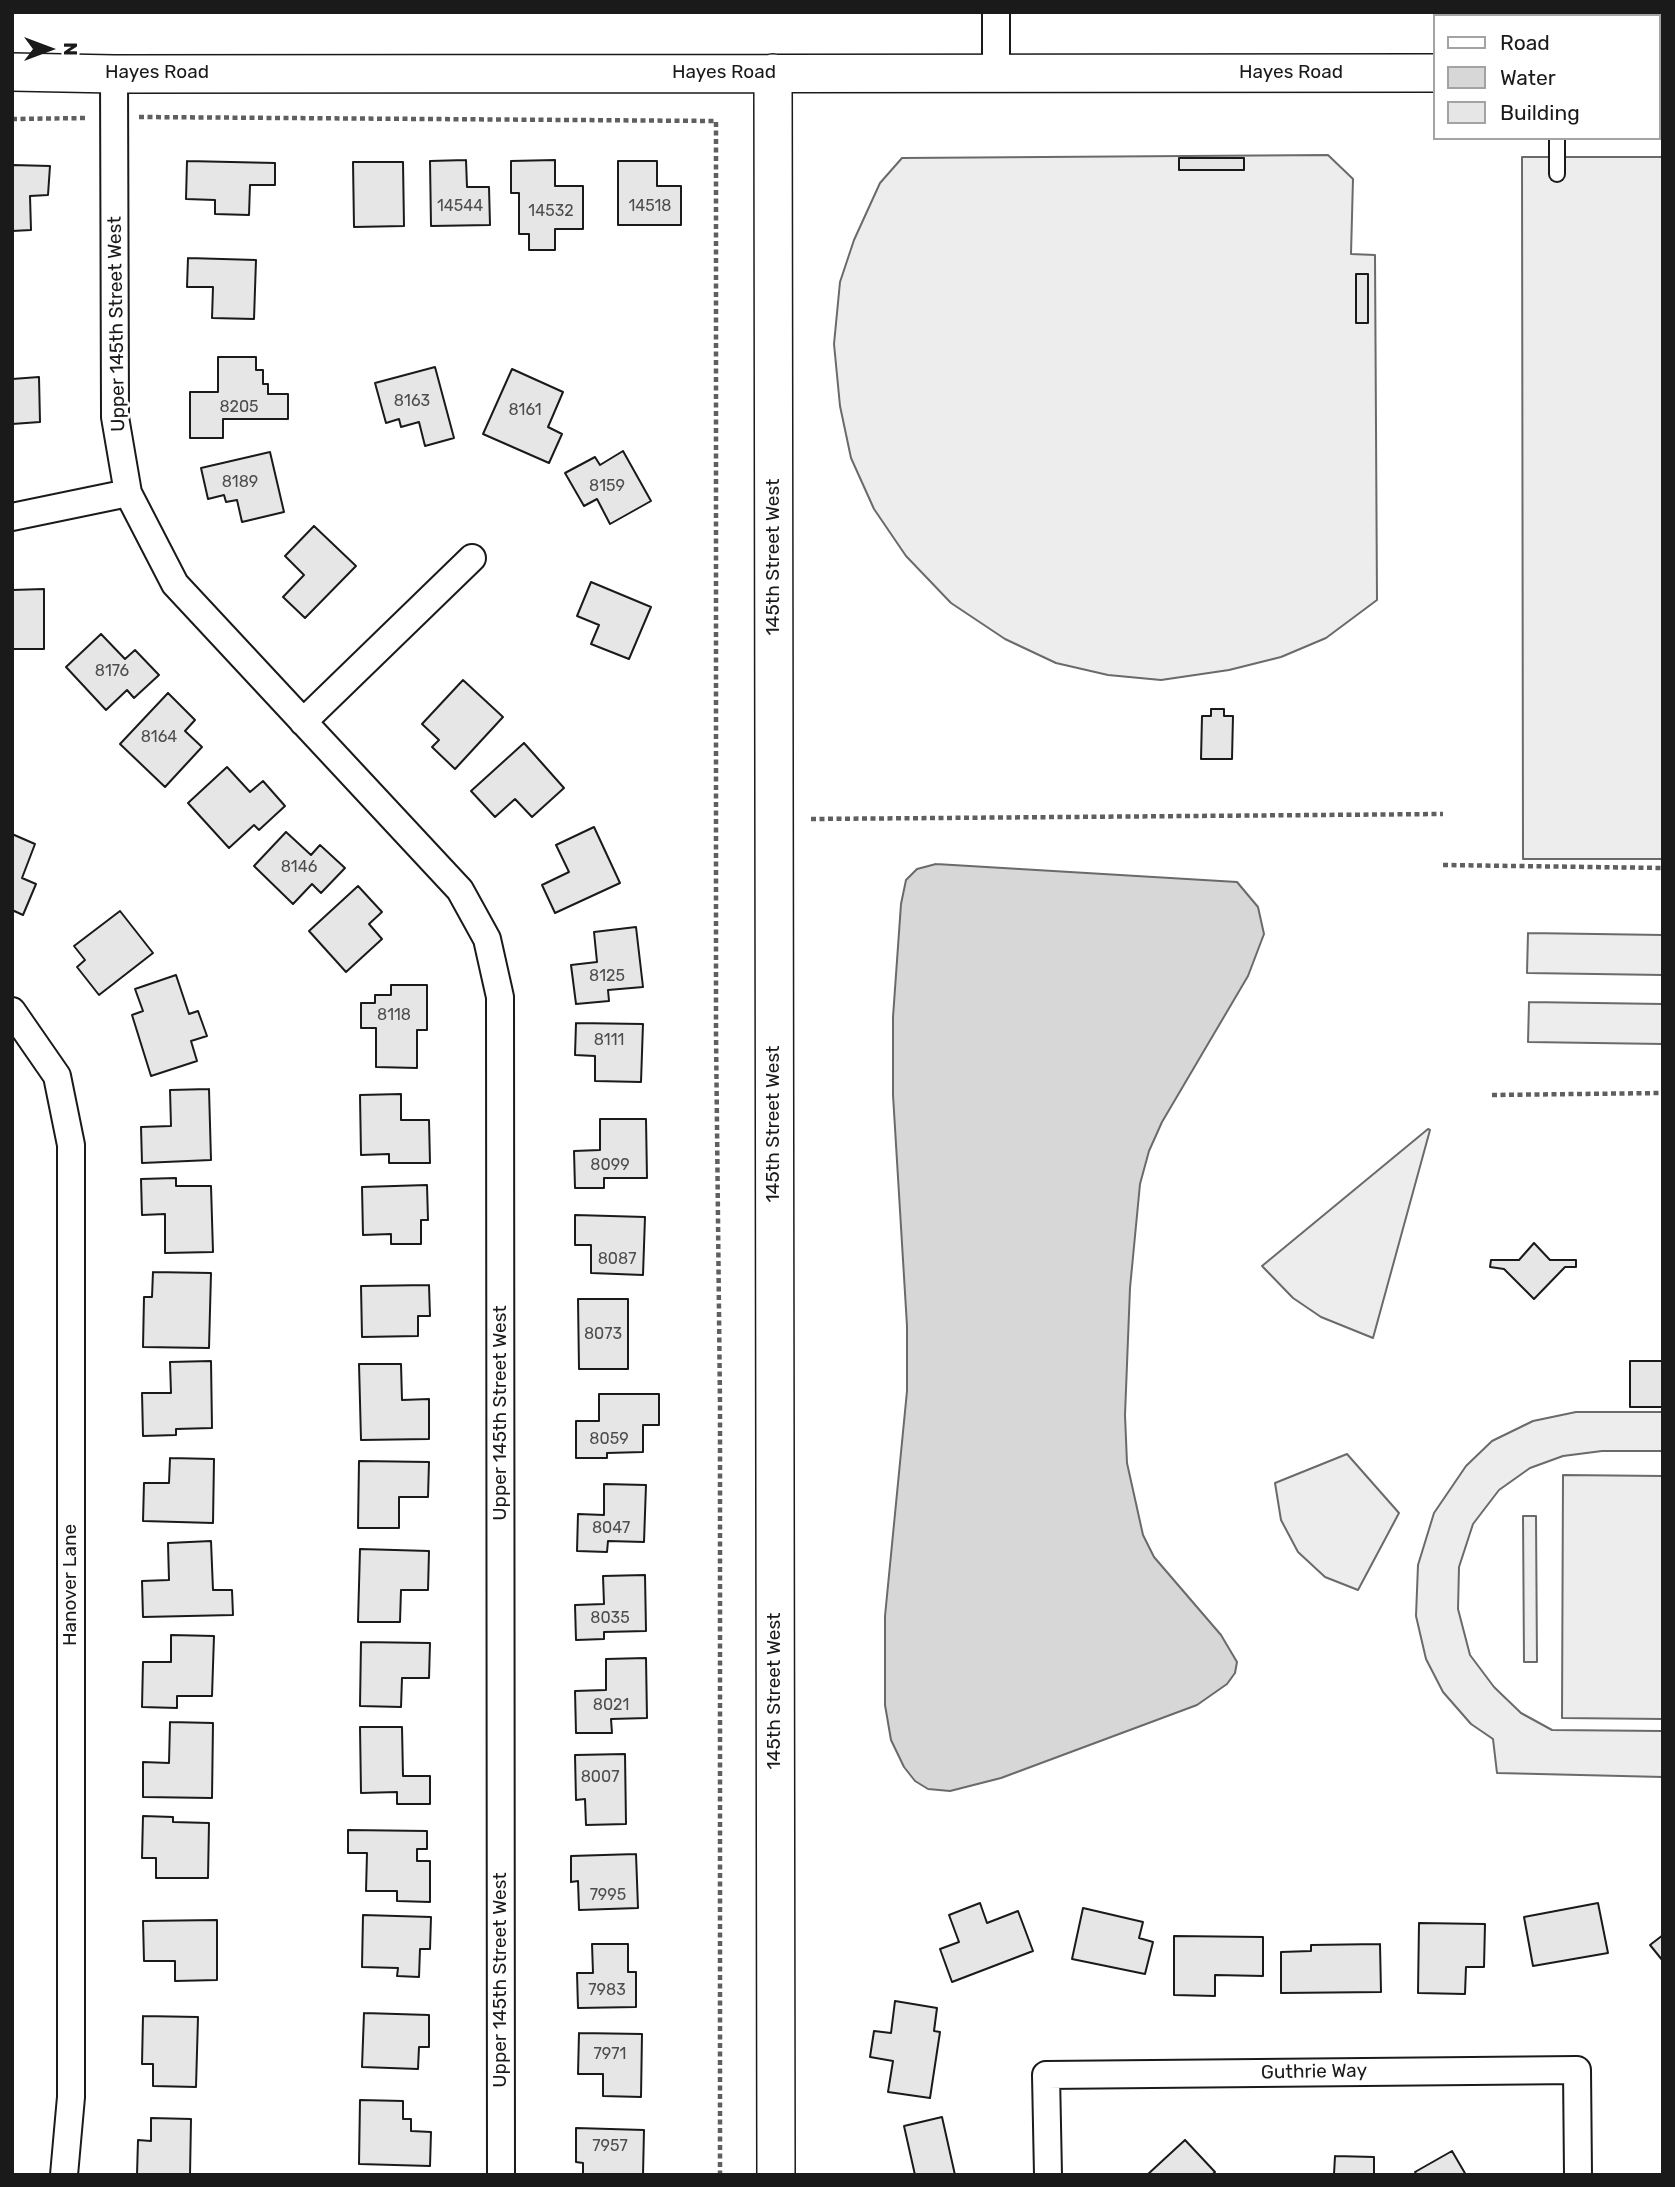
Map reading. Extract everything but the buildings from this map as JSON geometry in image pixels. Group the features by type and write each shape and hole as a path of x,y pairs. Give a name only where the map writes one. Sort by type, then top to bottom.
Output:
{"street":[{"path":"996,12 996,73"},
{"name":"Hayes Road","path":"12,72 1434,73"},
{"name":"145th Street West","path":"773,73 776,2175"},
{"name":"Upper 145th Street West","path":"114,74 115,417 128,493 175,584 460,890 487,939 500,997 502,2175"},
{"path":"12,517 128,493"},
{"path":"303,722 472,558"},
{"name":"Hanover Lane","path":"12,1011 57,1076 71,1145 71,2096 64,2175"},
{"name":"Guthrie Way","path":"1048,2175 1046,2075 1577,2070 1578,2175"}],"lane":[{"path":"1557,140 1557,174"}],"path":[{"path":"12,119 114,117 716,121 720,2175"},
{"path":"811,819 1443,814"},
{"path":"1443,865 1663,868"},
{"path":"1492,1094 1663,1093"}],"shaded area":[{"path":"1328,155 1353,179 1351,254 1375,255 1377,600 1326,638 1281,657 1229,670 1161,680 1108,675 1056,663 1005,639 951,603 906,556 874,509 851,458 840,406 834,344 840,282 854,240 880,183 902,158"},
{"path":"1522,157 1663,157 1663,859 1523,859"},
{"path":"1528,933 1663,935 1663,975 1527,973"},
{"path":"1529,1002 1663,1004 1663,1044 1528,1042"},
{"path":"1430,1130 1373,1338 1321,1317 1293,1298 1262,1266"},
{"path":"1576,1412 1663,1412 1663,1451 1602,1451 1563,1456 1530,1468 1499,1490 1473,1524 1459,1567 1458,1609 1470,1655 1494,1687 1521,1713 1552,1730 1663,1731 1663,1777 1497,1773 1493,1739 1471,1724 1443,1692 1426,1659 1416,1616 1418,1565 1434,1513 1466,1466 1492,1441 1533,1421"},
{"path":"1347,1454 1399,1513 1358,1590 1325,1577 1298,1552 1281,1520 1275,1483"},
{"path":"1563,1475 1663,1476 1663,1719 1562,1718"},
{"path":"1523,1516 1536,1516 1537,1662 1524,1662"}],"water":[{"path":"936,864 1237,882 1258,907 1264,934 1248,976 1162,1122 1149,1151 1140,1184 1130,1288 1125,1415 1127,1463 1143,1535 1154,1557 1221,1635 1237,1662 1235,1673 1227,1684 1197,1705 1001,1778 950,1791 928,1789 915,1781 904,1767 891,1740 885,1705 885,1616 907,1391 907,1326 893,1095 893,1017 901,904 906,880 917,869"}]}
